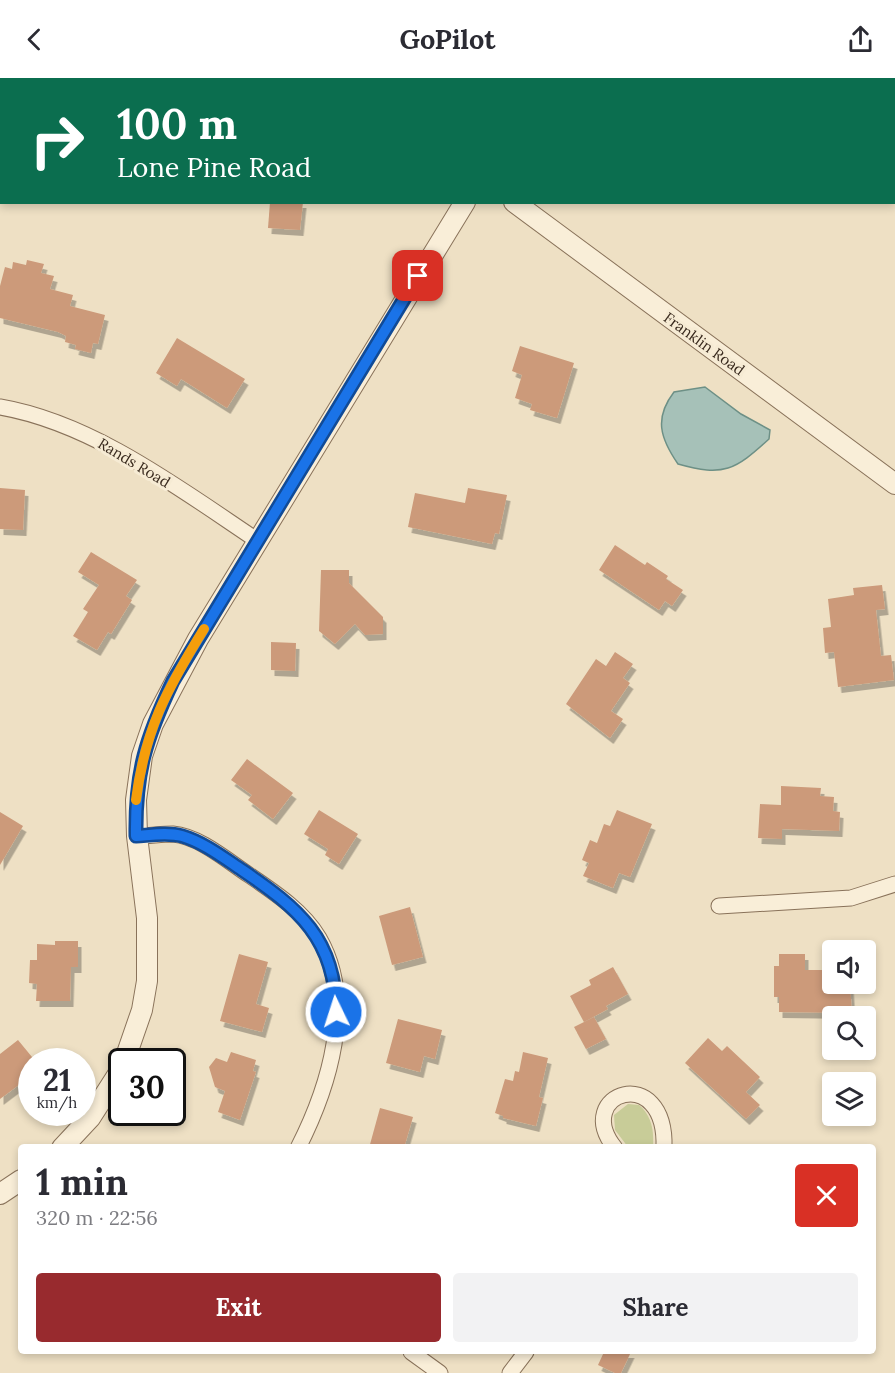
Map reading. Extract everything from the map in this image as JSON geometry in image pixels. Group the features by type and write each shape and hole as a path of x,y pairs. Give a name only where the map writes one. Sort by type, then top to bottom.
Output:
{"street":[{"path":"129,1048 142,1010 149,951 136,836 137,789 142,756 153,724 178,673 464,204"},
{"name":"Franklin Road","path":"517,204 895,484"},
{"name":"Rands Road","path":"0,407 46,418 88,435 258,541"},
{"path":"136,836 174,834 197,842 283,899 318,937 333,975 336,1029 322,1092 300,1144"},
{"path":"719,906 851,898 895,884"},
{"path":"66,1144 95,1111 108,1090"},
{"path":"612,1144 603,1129 605,1110 620,1096 633,1094 643,1096 657,1109 662,1120 664,1144"},
{"path":"0,1194 18,1182"},
{"path":"414,1354 440,1373"},
{"path":"510,1373 524,1354"}],"green space":[{"path":"628,1104 639,1105 649,1119 653,1144 626,1144 615,1130 614,1115"}],"water":[{"path":"705,387 741,414 770,430 769,439 747,458 728,468 707,470 678,464 664,437 662,419 668,401 674,392"}],"building":[{"path":"270,204 303,204 300,230 268,228"},
{"path":"27,260 44,264 41,273 54,276 50,289 73,295 70,306 105,315 98,344 93,343 91,353 75,349 76,345 65,342 66,336 58,332 0,318 0,286 5,267 12,269 13,262 26,265"},
{"path":"177,338 245,379 227,408 181,379 177,386 156,373"},
{"path":"520,346 574,363 557,418 530,410 532,404 515,398 522,375 512,371"},
{"path":"0,488 25,490 23,530 0,529"},
{"path":"468,488 507,495 499,534 495,533 492,544 408,527 415,493 465,503"},
{"path":"615,545 645,565 647,562 668,576 666,579 683,590 672,606 665,601 659,610 599,570"},
{"path":"91,552 137,580 126,596 132,600 111,634 108,632 97,650 73,636 88,612 83,609 99,585 78,572"},
{"path":"321,570 349,570 349,583 383,617 383,634 365,635 355,624 335,644 319,631"},
{"path":"882,585 885,609 876,610 881,656 891,655 894,680 838,687 834,652 825,653 823,628 831,627 828,599 854,595 853,588"},
{"path":"271,642 296,643 295,671 271,670"},
{"path":"615,652 633,664 623,678 630,683 611,711 623,719 610,738 566,704 596,659 606,666"},
{"path":"247,759 293,793 273,819 248,800 252,795 231,780"},
{"path":"781,786 821,788 820,796 834,797 833,811 840,812 839,831 782,829 782,839 758,838 760,804 781,805"},
{"path":"319,810 358,834 339,864 325,855 328,849 304,834"},
{"path":"617,810 652,824 630,877 619,873 613,888 583,876 589,863 582,860 590,840 597,843 604,824 610,826"},
{"path":"0,812 23,826 0,865"},
{"path":"410,907 423,957 392,965 379,916"},
{"path":"55,941 78,941 78,967 71,967 70,1001 36,1001 37,984 29,983 30,960 37,960 37,944 55,945"},
{"path":"239,954 268,962 256,1004 269,1008 262,1032 220,1021"},
{"path":"779,954 805,954 805,970 822,970 822,994 851,994 852,1006 822,1006 822,1013 779,1012 779,997 774,997 774,966 779,966"},
{"path":"613,967 628,994 606,1006 608,1009 584,1022 570,996 591,985 589,980"},
{"path":"594,1017 606,1039 586,1049 574,1027"},
{"path":"398,1019 442,1030 435,1059 424,1056 420,1072 386,1063"},
{"path":"708,1038 722,1051 727,1046 760,1077 746,1092 760,1105 746,1119 685,1063"},
{"path":"18,1040 25,1048 18,1048 18,1086 0,1099 0,1054"},
{"path":"231,1052 256,1060 253,1071 256,1072 240,1120 218,1112 225,1091 215,1087 209,1067 216,1058 227,1062"},
{"path":"523,1052 548,1058 539,1097 543,1098 536,1126 503,1118 495,1113 505,1079 513,1081 515,1071 519,1072"},
{"path":"380,1108 413,1117 405,1144 370,1144"},
{"path":"603,1354 630,1354 621,1373 615,1373 598,1365"}],"slow traffic":[{"path":"136,800 142,756 153,724 173,681 204,629"}],"route":[{"path":"336,1012 336,994 327,953 310,925 283,899 197,842 174,834 136,836 136,800 142,756 153,724 173,681 418,276"}]}
